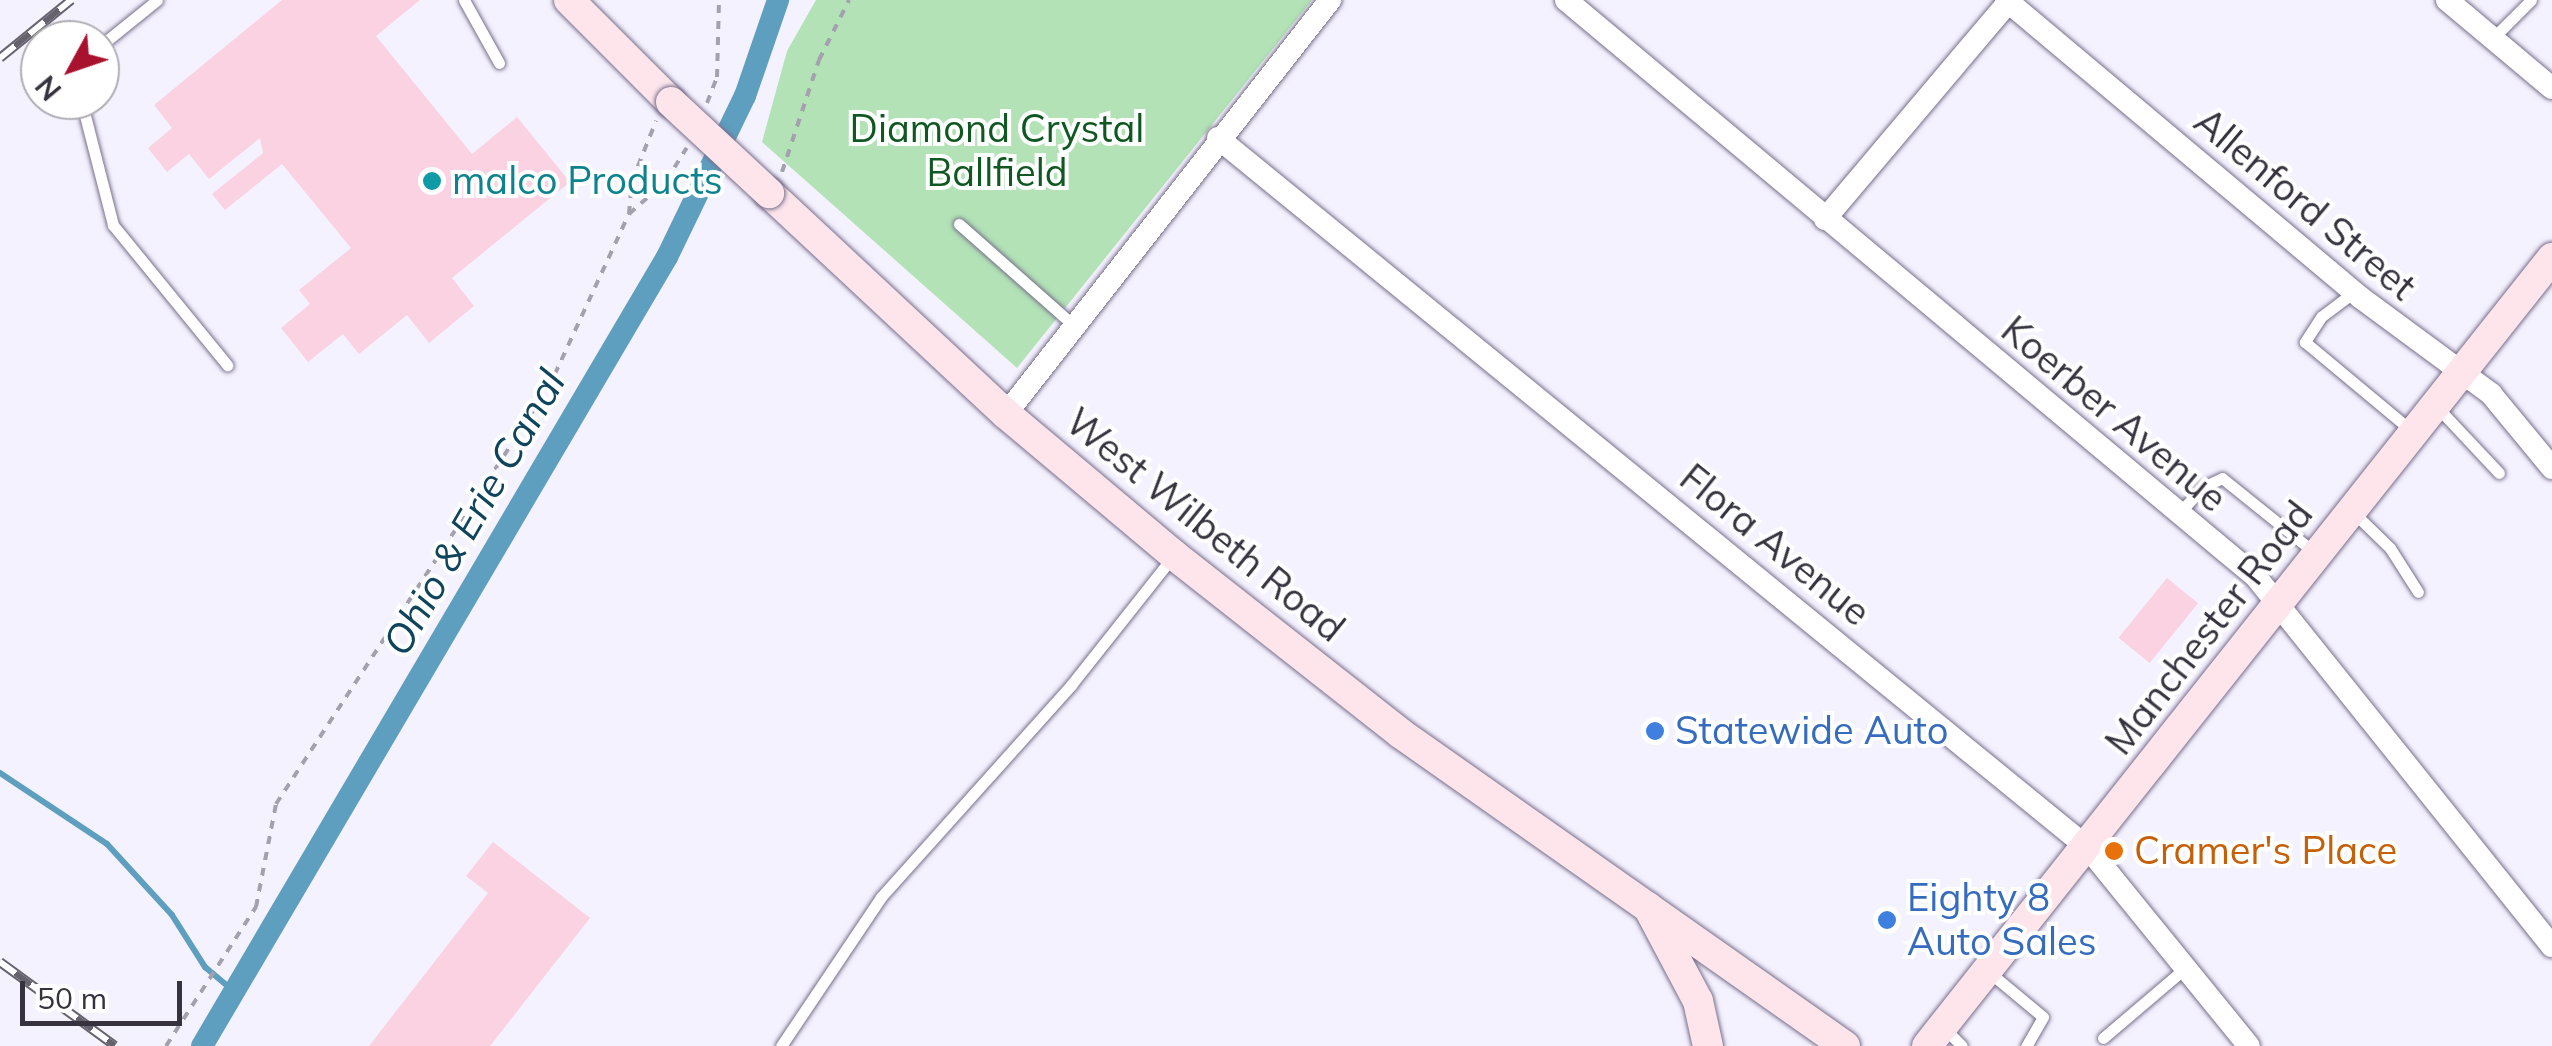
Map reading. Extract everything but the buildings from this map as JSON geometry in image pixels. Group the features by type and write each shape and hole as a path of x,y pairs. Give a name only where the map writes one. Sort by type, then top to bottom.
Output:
{"main road":[{"name":"West Wilbeth Road","path":"569,0 668,100 1006,414 1174,556 1400,733 1644,900 1845,1046"},
{"name":"Manchester Road","path":"1944,1040 1990,972 2552,258"},
{"path":"1644,900 1698,1000 1708,1046"}],"street":[{"path":"1006,414 1072,324 1330,0"},
{"name":"Koerber Avenue","path":"1566,0 2256,577 2552,946"},
{"path":"2446,0 2552,88"},
{"path":"1825,219 2008,1"},
{"name":"Allenford Street","path":"2008,1 2354,292 2491,394 2552,468"},
{"name":"Flora Avenue","path":"1218,138 2088,848 2249,1046"}],"lane":[{"path":"120,30 157,0"},
{"path":"464,0 498,63"},
{"path":"2492,38 2530,0"},
{"path":"85,120 113,226 227,365"},
{"path":"960,224 1072,324"},
{"path":"2354,292 2321,317 2305,342 2413,432"},
{"path":"2435,404 2499,473"},
{"path":"2178,514 2203,487 2222,478 2318,554"},
{"path":"2352,510 2390,548 2418,592"},
{"path":"780,1046 881,897 1071,685 1174,556"},
{"path":"2103,1038 2184,969"},
{"path":"1990,972 2043,1016 2026,1046"}],"path":[{"path":"717,16 719,0"},
{"path":"768,193 785,168 805,96 849,0"},
{"path":"166,1046 256,907 267,876 270,821 548,389 629,214 632,180 668,100"},
{"path":"629,214 657,188"}],"green space":[{"name":"Diamond Crystal Ballfield","path":"816,0 1312,0 1017,368 762,142 787,51"}],"waterway":[{"name":"Ohio & Erie Canal","path":"202,1046 667,257 745,96 778,0"},
{"path":"0,773 107,844 172,915 205,967 234,991"}],"railway":[{"path":"0,58 71,0"},
{"path":"0,962 115,1046"}],"place":[{"name":"malco Products","path":"432,181"},
{"name":"Statewide Auto","path":"1655,731"},
{"name":"Cramer's Place","path":"2114,851"},
{"name":"Eighty 8 Auto Sales","path":"1887,920"}]}
